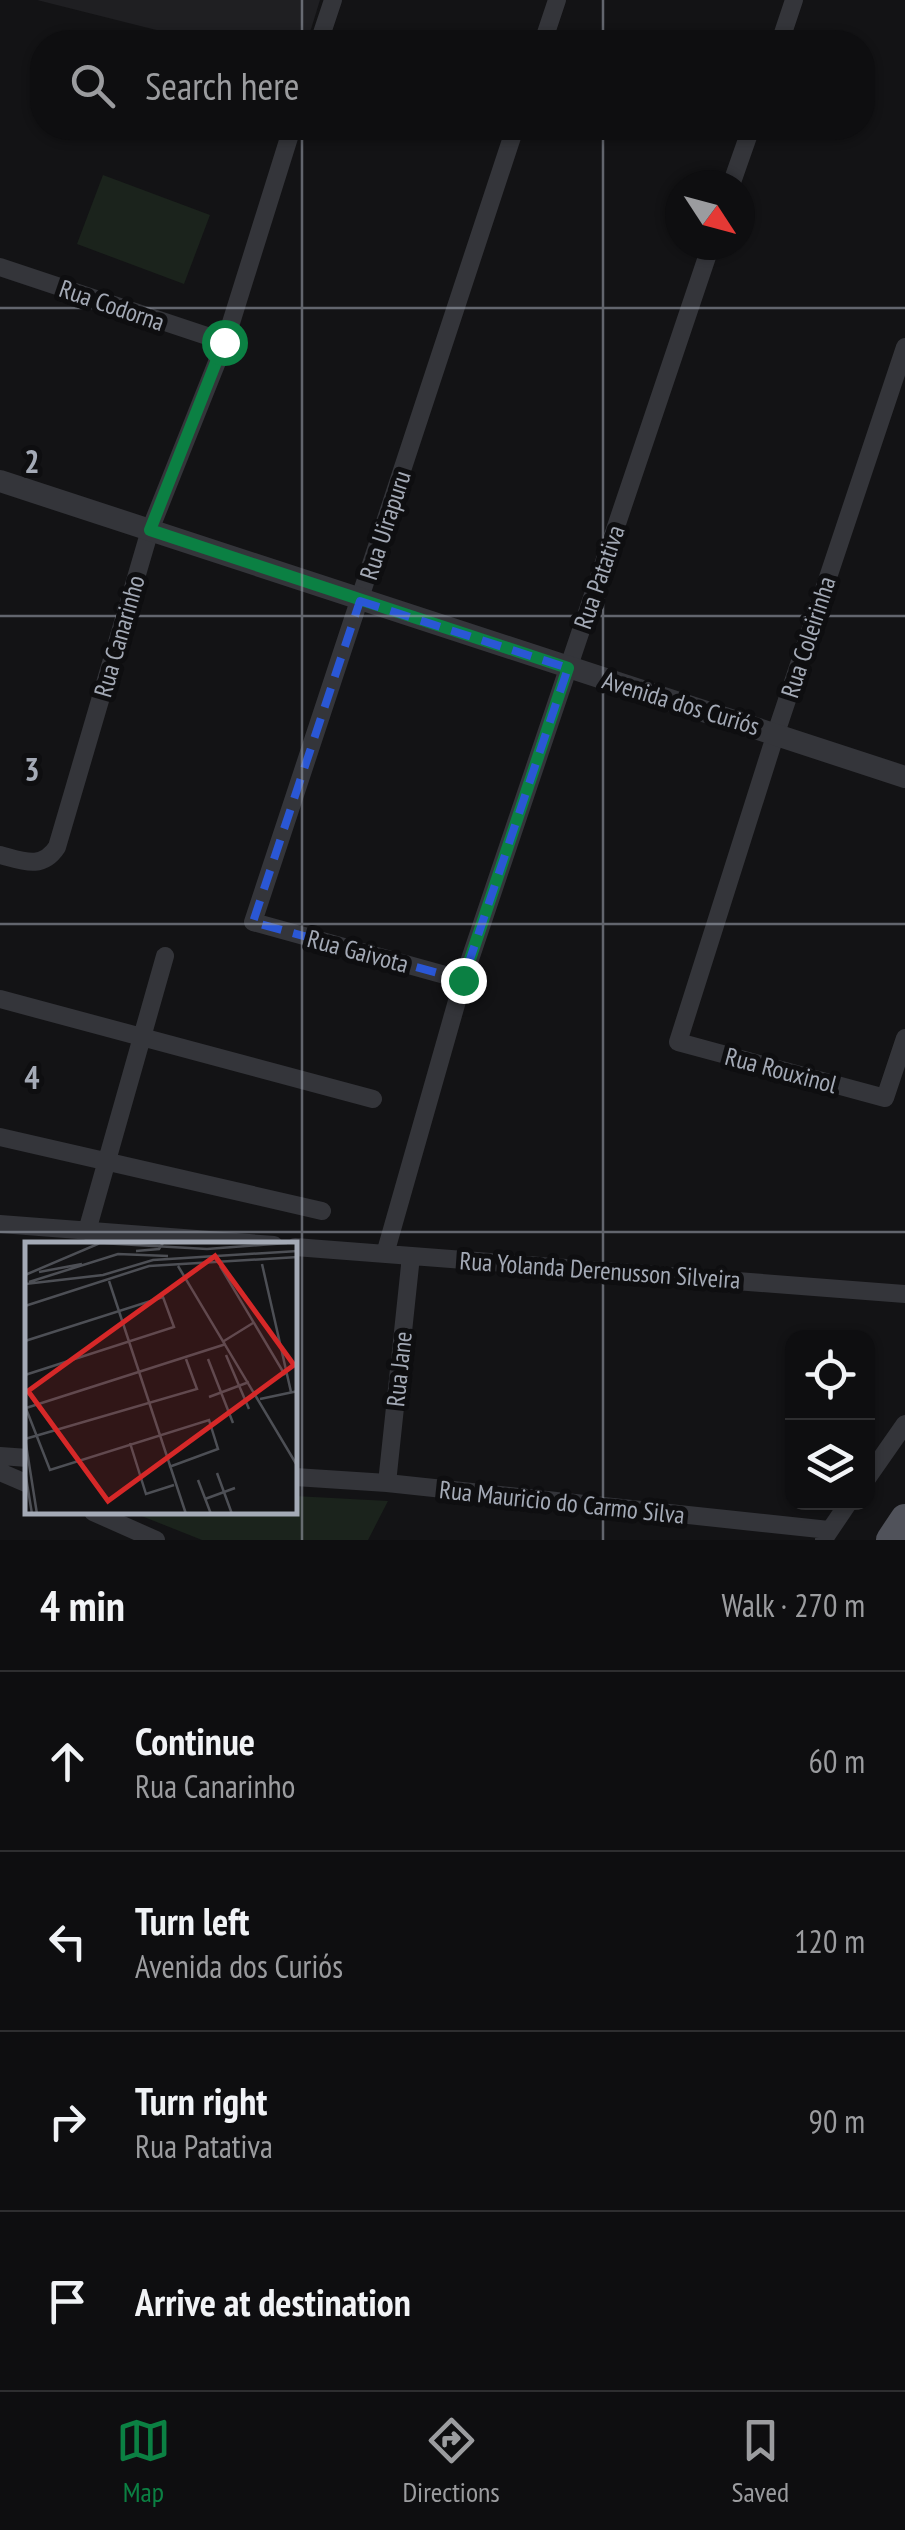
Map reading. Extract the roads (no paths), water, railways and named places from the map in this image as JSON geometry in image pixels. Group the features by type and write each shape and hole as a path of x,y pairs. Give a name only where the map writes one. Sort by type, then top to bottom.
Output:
{"main road":[{"path":"891,1540 905,1519"}],"street":[{"path":"323,30 333,0"},
{"path":"547,30 557,0"},
{"path":"784,30 794,0"},
{"name":"Rua Canarinho","path":"0,854 27,862 46,860 58,848 150,530 224,342 288,140"},
{"name":"Rua Uirapuru","path":"252,922 511,140"},
{"path":"736,170 747,140"},
{"name":"Rua Patativa","path":"385,1254 463,980 706,260"},
{"name":"Rua Codorna","path":"0,267 224,342"},
{"name":"Rua Coleirinha","path":"678,1042 905,347"},
{"name":"Avenida dos Curiós","path":"0,482 905,777"},
{"name":"Rua Gaivota","path":"252,922 463,980"},
{"path":"87,1230 164,956"},
{"path":"0,999 373,1099"},
{"name":"Rua Rouxinol","path":"678,1042 885,1098 905,1038"},
{"path":"0,1136 322,1210"},
{"path":"0,1224 237,1242"},
{"name":"Rua Yolanda Derenusson Silveira","path":"298,1247 905,1294"},
{"name":"Rua Jane","path":"388,1483 411,1256"},
{"path":"875,1467 905,1424"},
{"path":"0,1456 25,1458"},
{"path":"0,1472 25,1483"},
{"name":"Rua Mauricio do Carmo Silva","path":"298,1476 388,1483 826,1535"},
{"path":"826,1535 843,1510"},
{"path":"100,1515 156,1540"}]}
